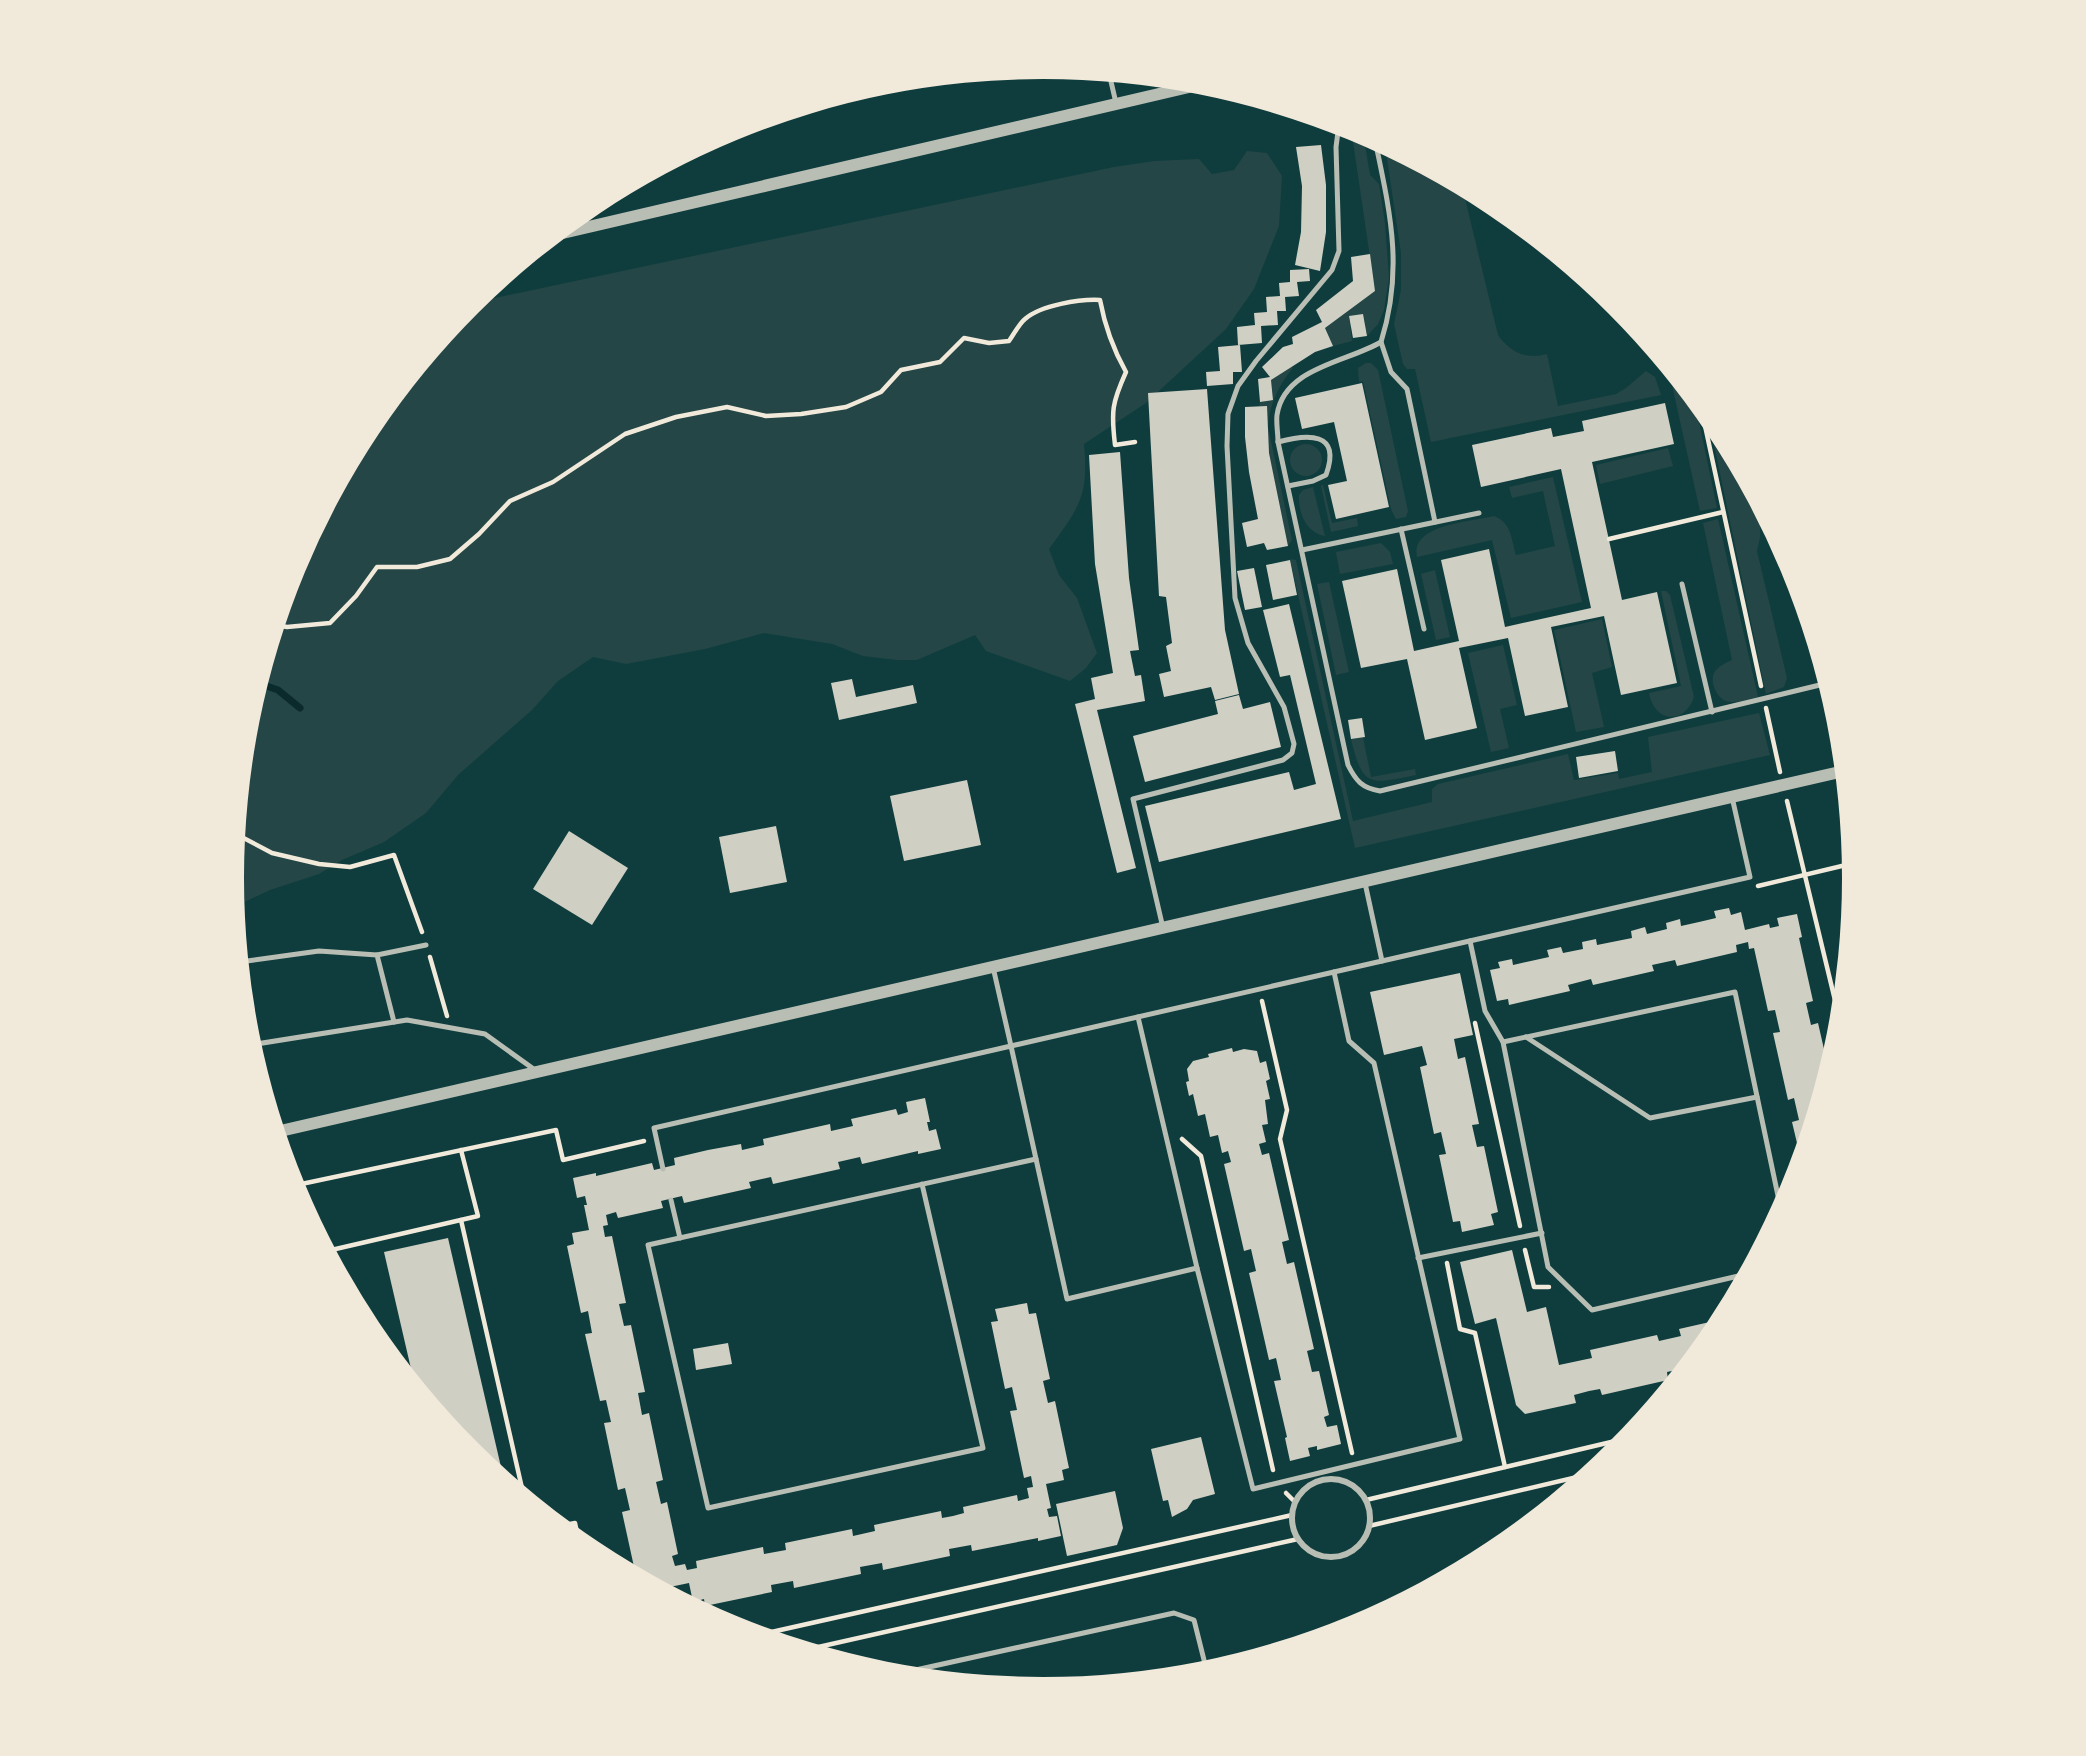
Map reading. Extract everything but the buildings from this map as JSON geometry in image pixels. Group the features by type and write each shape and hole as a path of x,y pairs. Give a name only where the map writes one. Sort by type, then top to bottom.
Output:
{"street":[{"path":"575,230 1174,90"},
{"path":"285,1130 1835,773"},
{"path":"1323,1479 1336,1479 1358,1490 1366,1500 1370,1512 1365,1538 1356,1548 1344,1555 1318,1555 1298,1539 1292,1515 1295,1502 1312,1484 1323,1479"}],"lane":[{"path":"1111,82 1116,103"},
{"path":"1163,928 1133,799 1283,760 1292,753 1294,744 1284,708 1248,643 1235,598 1227,446 1228,414 1238,386 1256,361 1332,270 1340,239 1337,136"},
{"path":"1377,153 1391,223 1395,274 1392,303 1381,342 1391,372 1407,389 1435,522"},
{"path":"1381,342 1312,372 1285,394 1277,414 1278,442 1348,765 1354,779 1365,788 1380,791 1421,783 1818,685"},
{"path":"1278,442 1303,436 1317,437 1327,446 1331,461 1326,475 1288,486"},
{"path":"1302,550 1479,513"},
{"path":"1401,529 1424,629"},
{"path":"1682,584 1712,712"},
{"path":"663,1169 654,1128 1750,877 1732,797"},
{"path":"1365,881 1382,961"},
{"path":"1470,941 1485,1011 1503,1042 1548,1267 1592,1310 1736,1277"},
{"path":"249,961 319,951 377,955 426,945"},
{"path":"377,955 394,1022"},
{"path":"993,967 1067,1299 1197,1268"},
{"path":"1138,1017 1252,1489 1460,1439 1374,1063 1349,1041 1334,971"},
{"path":"1503,1042 1735,992 1778,1190"},
{"path":"261,1043 407,1020 485,1034 537,1072"},
{"path":"1526,1037 1650,1118 1757,1097"},
{"path":"922,1184 983,1448 708,1508 648,1245 922,1184 1036,1159"},
{"path":"671,1200 680,1238"},
{"path":"1418,1258 1523,1240 1542,1233"},
{"path":"925,1668 1174,1613 1194,1620 1203,1661"}],"path":[{"path":"284,627 330,623 356,596 377,567 417,567 450,559 510,501 553,482 625,434 676,417 727,407 766,416 846,407 881,392 901,370 940,362 964,338 989,343 1009,341 1026,318 1054,306 1100,300 1114,351 1126,372 1111,414 1115,445 1135,442"},
{"path":"1706,431 1783,785 1833,993"},
{"path":"1609,539 1723,512"},
{"path":"245,839 272,853 319,864 350,867 394,855 426,945 450,1028"},
{"path":"1262,1000 1287,1110 1280,1139 1354,1463"},
{"path":"1475,1021 1534,1287 1548,1285 1558,1295"},
{"path":"1180,1129 1183,1142 1201,1156 1276,1482"},
{"path":"304,1182 503,1141"},
{"path":"336,1249 478,1216 461,1150"},
{"path":"461,1220 521,1483"},
{"path":"1446,1259 1460,1329 1475,1333 1505,1467"},
{"path":"1366,1500 1608,1443"},
{"path":"1369,1525 1571,1478"},
{"path":"777,1632 1292,1515"},
{"path":"823,1646 1298,1539"}],"shaded area":[{"path":"1353,142 1365,147 1370,175 1379,184 1389,278 1384,310 1378,324 1367,336 1363,315 1349,316 1352,341 1333,346 1325,328 1375,291"},
{"path":"1247,151 1267,153 1282,176 1279,226 1254,289 1226,329 1146,403 1084,444 1085,477 1080,501 1049,549 1059,575 1077,598 1097,653 1086,668 1070,681 986,651 975,635 917,660 863,656 832,644 764,633 705,649 626,664 593,657 558,681 532,710 458,775 426,813 384,842 342,860 319,874 270,890 244,902 245,826 259,722 286,621 305,572 326,525 378,434 442,351 494,298 1114,167 1154,161 1199,159 1212,174 1234,170"},
{"path":"1387,157 1465,200 1498,335 1519,353 1532,356 1547,354 1558,406 1616,394 1646,371 1655,377 1661,395 1431,442 1415,369 1407,369 1403,364 1394,324 1401,290 1401,253"},
{"path":"1371,363 1378,370 1408,511 1406,517 1396,519 1391,509 1363,381 1359,382 1358,368"},
{"path":"1291,366 1293,368 1279,388 1273,403 1268,427 1292,540 1288,546 1259,407 1260,402 1273,400 1271,380"},
{"path":"1672,385 1699,421 1717,508 1700,511"},
{"path":"1714,443 1760,525 1757,551 1787,678 1784,687 1766,694"},
{"path":"1306,444 1317,449 1322,460 1317,471 1306,476 1295,471 1290,460 1295,449"},
{"path":"1668,448 1673,466 1600,484 1596,465"},
{"path":"1553,477 1582,602 1511,618 1492,540 1417,557 1417,546 1432,531 1494,516 1508,527 1516,555 1555,546 1543,491 1512,498 1509,487"},
{"path":"1323,485 1332,523 1357,518 1358,526 1331,532 1321,486"},
{"path":"1313,487 1325,536 1308,526 1300,508 1299,495 1303,490"},
{"path":"1718,519 1758,697 1738,702 1722,699 1713,685 1714,673 1732,660 1703,523"},
{"path":"1381,543 1390,552 1393,564 1340,574 1336,552"},
{"path":"1290,559 1296,560 1353,821 1432,802 1432,789 1438,784 1568,754 1574,780 1618,773 1619,779 1652,772 1648,737 1759,713 1770,755 1355,848"},
{"path":"1435,570 1450,637 1436,640 1421,574"},
{"path":"1329,582 1349,672 1336,675 1317,584"},
{"path":"1661,591 1670,595 1694,697 1683,713 1670,717 1657,710 1649,693 1681,686"},
{"path":"1602,619 1612,667 1592,673 1604,727 1576,732 1554,630"},
{"path":"1503,645 1517,705 1500,709 1509,748 1491,752 1468,653"},
{"path":"1363,737 1371,777 1415,769 1416,775 1378,781 1365,775 1351,739"}],"waterway":[{"path":"267,686 278,690 300,708"}]}
